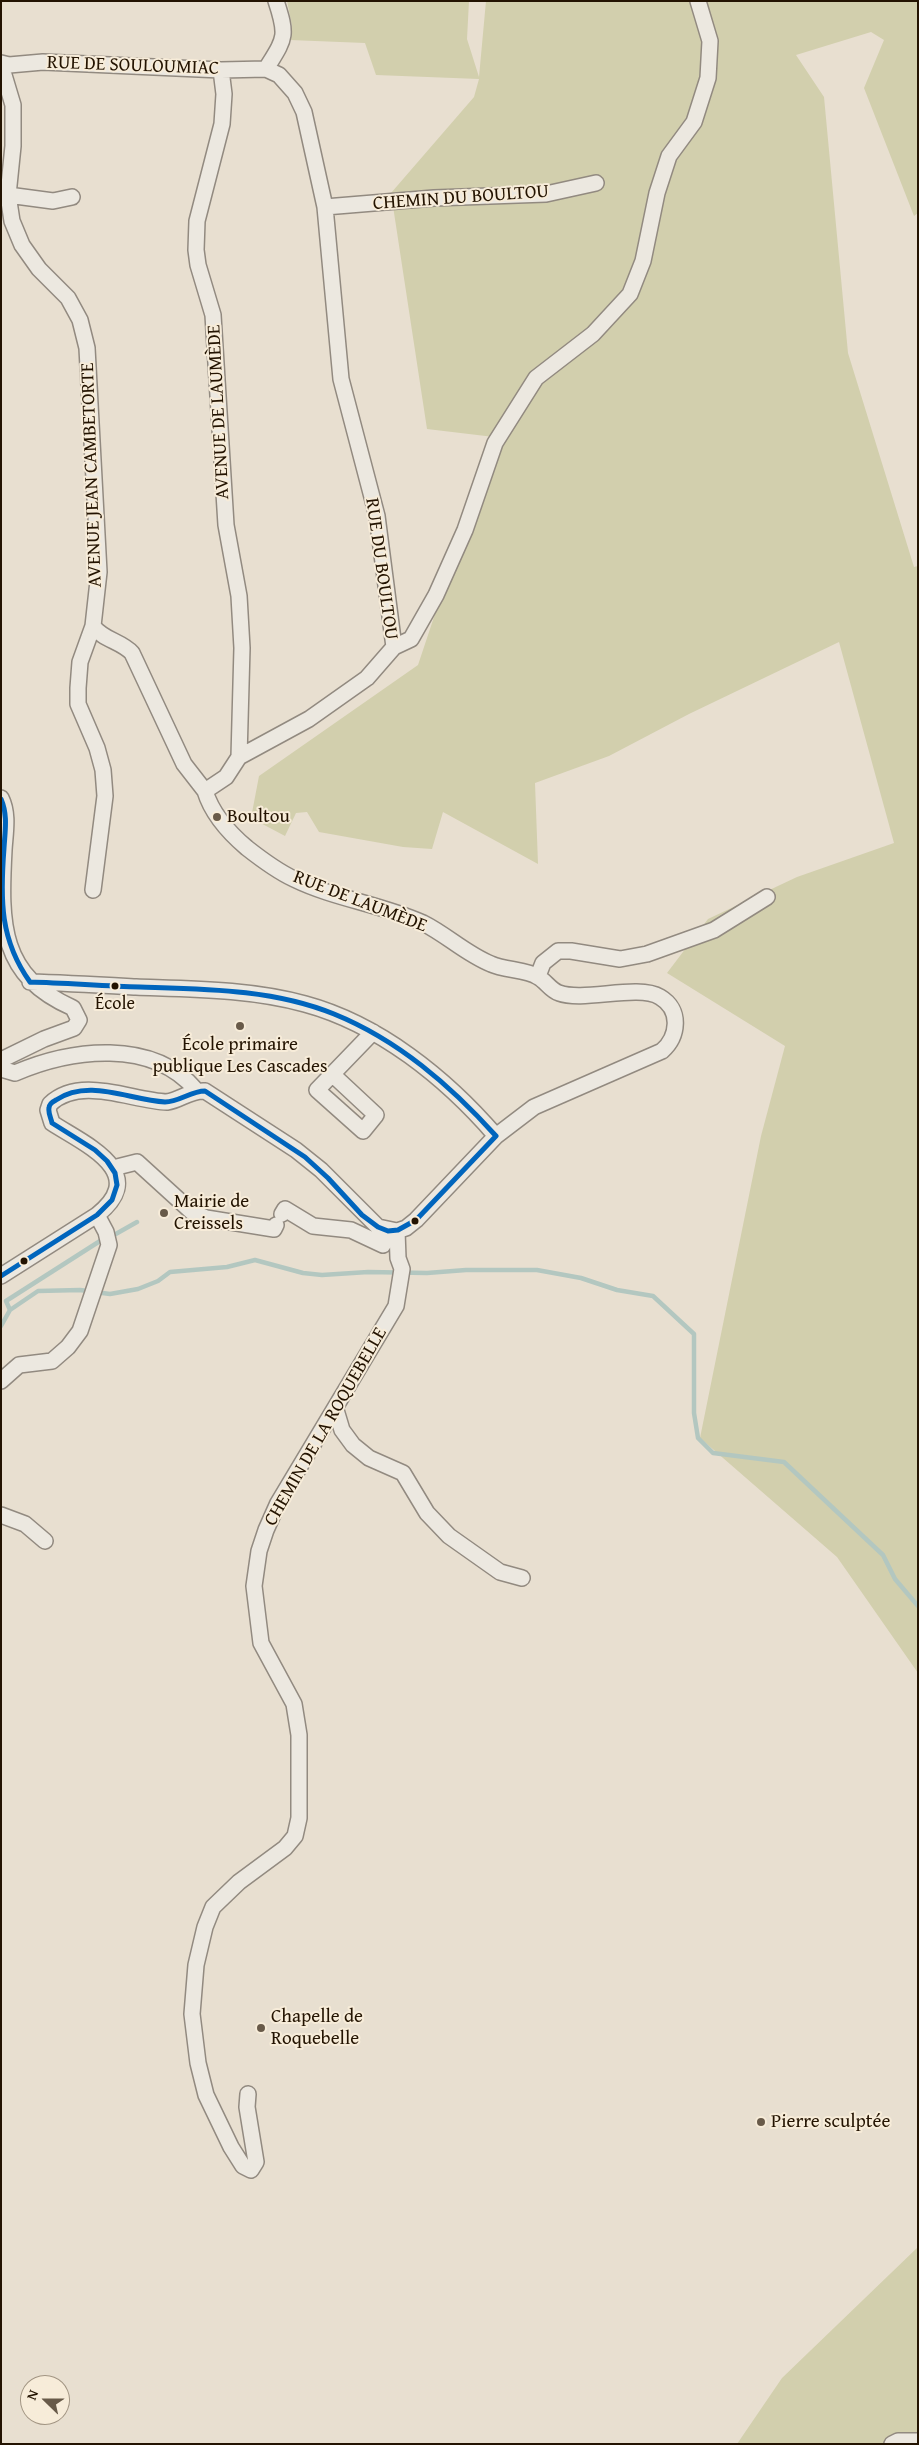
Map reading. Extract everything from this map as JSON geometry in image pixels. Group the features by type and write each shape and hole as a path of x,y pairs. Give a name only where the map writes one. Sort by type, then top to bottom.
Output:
{"street":[{"path":"266,69 284,40 283,22 276,1"},
{"path":"394,647 411,639 436,595 465,530 495,443 536,378 593,334 630,294 643,260 657,193 669,156 694,122 708,78 710,41 698,1"},
{"name":"RUE DE SOULOUMIAC","path":"1,64 43,62 221,70 266,69"},
{"name":"AVENUE JEAN CAMBETORTE","path":"1,64 13,105 13,146 8,195 12,221 22,245 39,269 68,298 80,320 87,348 99,572 92,626 80,662 78,704 97,748 103,770 105,796 93,890"},
{"name":"RUE DU BOULTOU","path":"205,791 226,777 240,758 309,719 368,678 394,647 377,516 341,379 325,207 304,112 295,93 279,75 266,69"},
{"name":"AVENUE DE LAUMÈDE","path":"221,70 224,94 222,124 197,221 196,250 198,265 213,315 226,525 239,596 242,648 240,758"},
{"name":"CHEMIN DU BOULTOU","path":"325,207 434,198 546,194 596,183"},
{"path":"8,195 53,201 72,197"},
{"path":"92,626 99,634 127,647 132,653 184,764 205,791"},
{"name":"RUE DE LAUMÈDE","path":"113,1168 137,1162 192,1212 206,1218 274,1229 285,1209 314,1226 351,1230 383,1245 393,1231 406,1228 422,1214 494,1133 534,1107 662,1051 674,1036 676,1025 672,1010 659,996 638,993 564,994 552,990 538,976 507,970 476,957 441,934 402,914 293,879 237,840 216,818 205,791"},
{"path":"1,1060 44,1039 74,1028 80,1020 73,1008 52,1000 30,982 15,965 2,937 2,886 6,823 3,801"},
{"path":"538,976 543,963 558,951 572,951 620,960 647,954 714,930 767,897"},
{"path":"30,982 185,988 273,997 306,1004 340,1016 373,1032 413,1057 494,1133"},
{"path":"332,1074 373,1032"},
{"path":"1,1069 15,1073 38,1063 88,1052 123,1053 158,1062 188,1080 196,1090 213,1095 296,1150 320,1170 367,1218 378,1227 393,1231"},
{"path":"1,1276 97,1215 107,1207 114,1197 116,1178 113,1168 105,1157 92,1147 52,1123 48,1110 50,1104 57,1098 69,1093 90,1091 126,1094 167,1102 196,1090"},
{"path":"1,1381 19,1365 52,1361 68,1347 80,1331 93,1287 109,1245 106,1232 97,1215"},
{"name":"CHEMIN DE LA ROQUEBELLE","path":"248,2094 247,2107 256,2162 252,2170 243,2166 235,2153 206,2095 198,2063 192,2014 196,1965 205,1927 213,1906 239,1882 284,1848 295,1836 299,1818 299,1735 294,1704 261,1643 257,1626 254,1586 259,1551 278,1503 336,1410 345,1388 396,1306 401,1274 393,1231"},
{"path":"336,1410 342,1430 352,1445 369,1458 403,1474 428,1513 449,1536 500,1572 522,1578"},
{"path":"1,1515 25,1524 45,1541"},
{"path":"892,2444 898,2441 918,2441"}],"shaded area":[{"path":"287,1 469,1 467,39 479,77 486,1 918,1 918,213 914,216 864,88 884,40 871,32 796,55 824,97 848,353 914,567 918,566 918,1673 837,1557 700,1438 761,1136 785,1046 667,973 708,919 797,877 894,843 839,642 689,714 609,756 535,783 538,864 443,812 432,849 403,847 319,832 307,812 296,813 285,836 251,818 259,776 418,665 494,437 427,429 391,193 474,97 479,79 376,75 365,43 290,40 292,26"},
{"path":"918,2247 918,2444 737,2444 782,2378"}],"waterway":[{"path":"114,1235 137,1222"},
{"path":"10,1310 6,1301 100,1241"},
{"path":"1,1326 10,1310 38,1291 80,1290 110,1294 138,1289 158,1281 170,1272 227,1267 255,1260 303,1273 322,1275 368,1272 427,1273 466,1270 537,1270 581,1278 617,1290 653,1296 694,1334 694,1413 698,1438 713,1453 784,1462 883,1555 895,1579 918,1606"}],"transit line":[{"path":"1,799 6,823 2,885 4,919 13,951 30,982"},
{"path":"30,982 238,992 263,995 311,1006 357,1025 401,1051 441,1082 496,1136"},
{"path":"1,1276 97,1215 112,1200 117,1185 115,1173 107,1161 95,1150 52,1123 49,1112 50,1104 69,1094 95,1090 170,1102 205,1091 305,1157 328,1178 362,1215 378,1227 388,1231 398,1230 416,1220 496,1136"}],"place":[{"name":"Boultou","path":"217,817"},
{"name":"École","path":"115,986"},
{"name":"École primaire publique Les Cascades","path":"240,1026"},
{"name":"Mairie de Creissels","path":"164,1213"},
{"name":"Chapelle de Roquebelle","path":"261,2028"},
{"name":"Pierre sculptée","path":"761,2122"}]}
